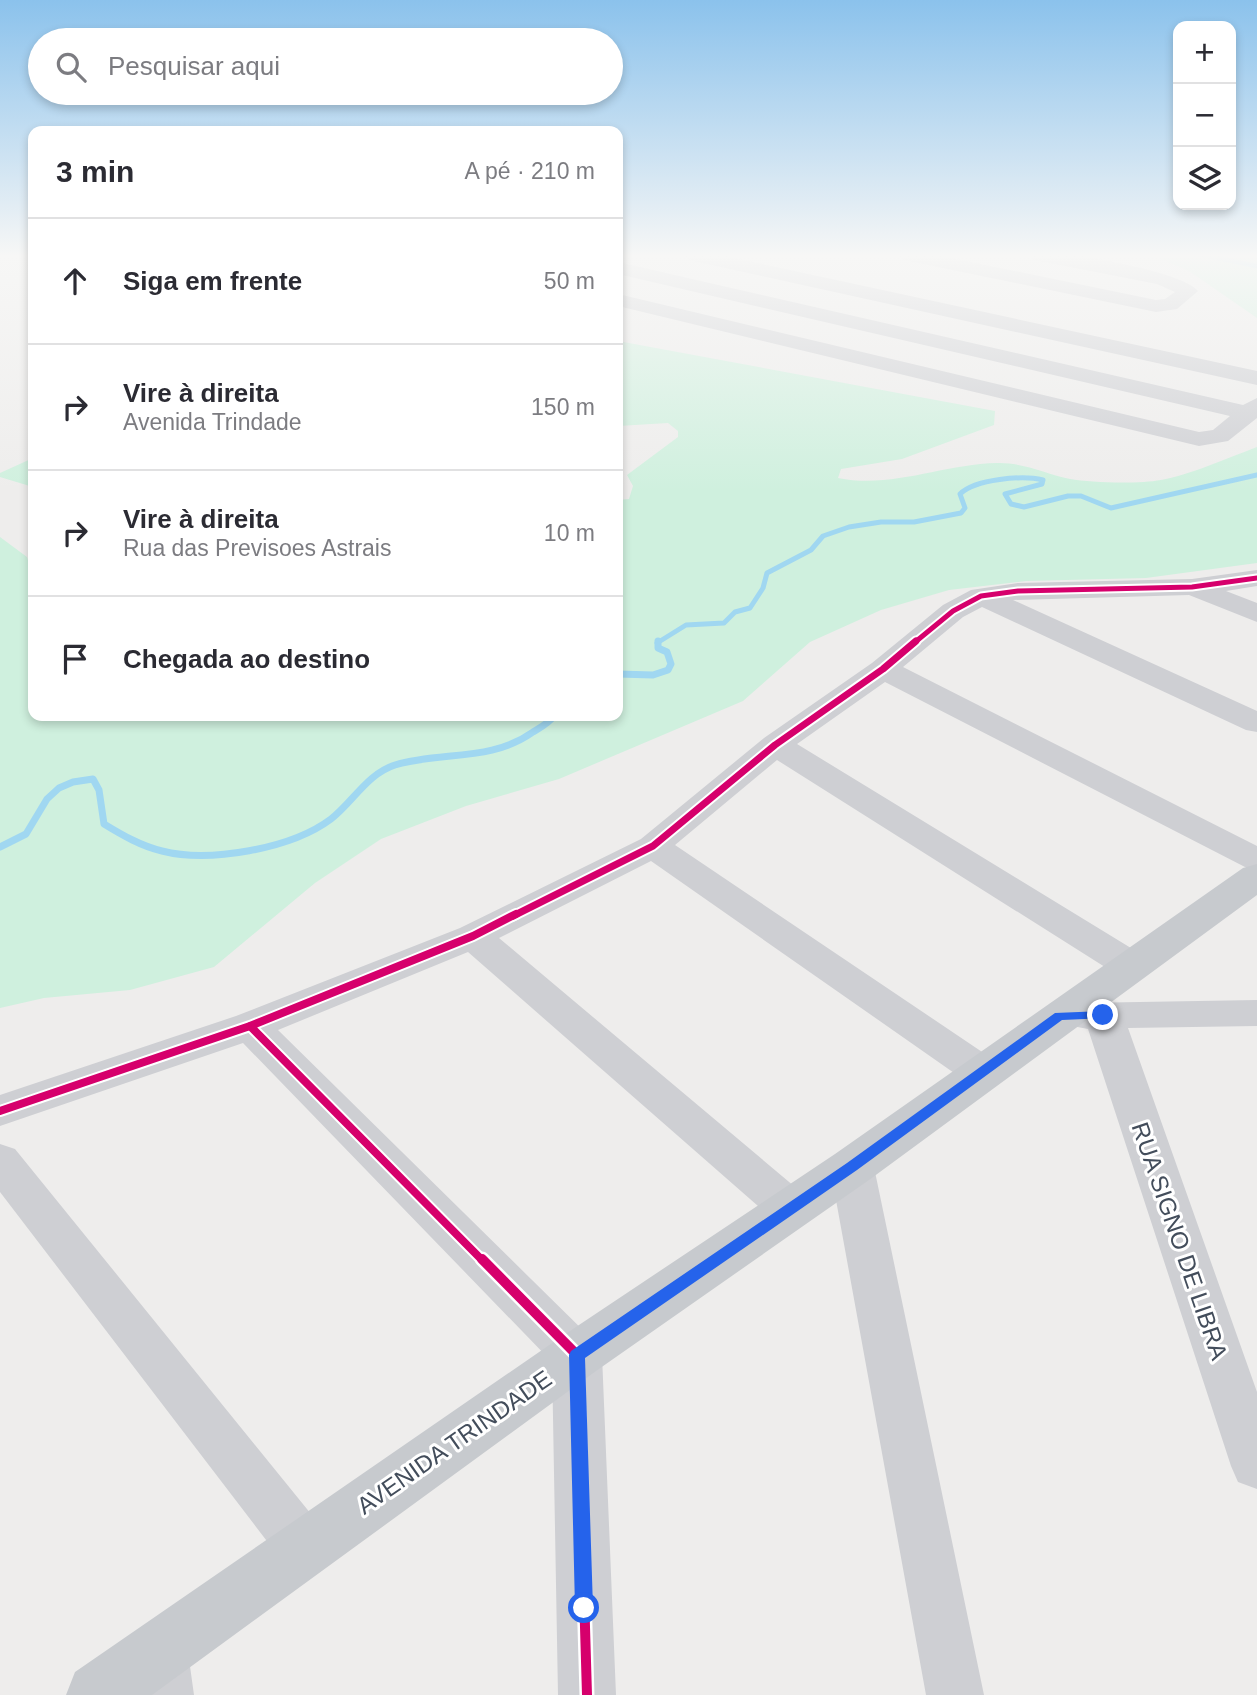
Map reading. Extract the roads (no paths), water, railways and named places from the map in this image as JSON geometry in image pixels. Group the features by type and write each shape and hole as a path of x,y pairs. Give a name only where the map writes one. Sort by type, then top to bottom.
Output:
{"main road":[{"name":"AVENIDA TRINDADE","path":"98,1695 162,1674 305,1548 577,1355 852,1167 982,1072 1081,1016 1130,965 1257,876"}],"street":[{"path":"755,333 1199,439 1220,436 1253,409"},
{"path":"901,333 1253,409"},
{"path":"907,369 967,333"},
{"path":"1049,333 1257,378"},
{"path":"0,1111 250,1026 473,936 653,846 775,745 883,669 953,611 981,596 1018,591 1192,587 1257,578"},
{"path":"1192,587 1257,613"},
{"path":"981,596 1257,723"},
{"path":"883,669 1257,860"},
{"path":"775,745 1130,965"},
{"path":"653,846 982,1072"},
{"path":"473,936 791,1209"},
{"path":"1081,1016 1257,1013"},
{"name":"RUA SIGNO DE LIBRA","path":"1081,1016 1257,1466"},
{"path":"250,1026 577,1355 587,1695"},
{"path":"0,1160 305,1548"},
{"path":"852,1167 955,1695"}],"waterway":[{"path":"658,642 686,625 724,623 735,612 750,608 763,588 767,573 811,550 823,536 849,527 881,522 914,522 961,513 965,508 960,494 976,485 1012,478 1043,480 1042,484 1005,494 1011,504 1024,507 1068,496 1081,496 1111,508 1257,475"},
{"path":"623,674 653,675 668,670 671,664 667,652 658,648 658,642"},
{"path":"0,847 26,834 47,799 59,788 73,782 93,779 99,790 104,824 125,836 162,851 181,854 249,851 294,838 331,819 385,769 413,761 500,748 549,721"}]}
